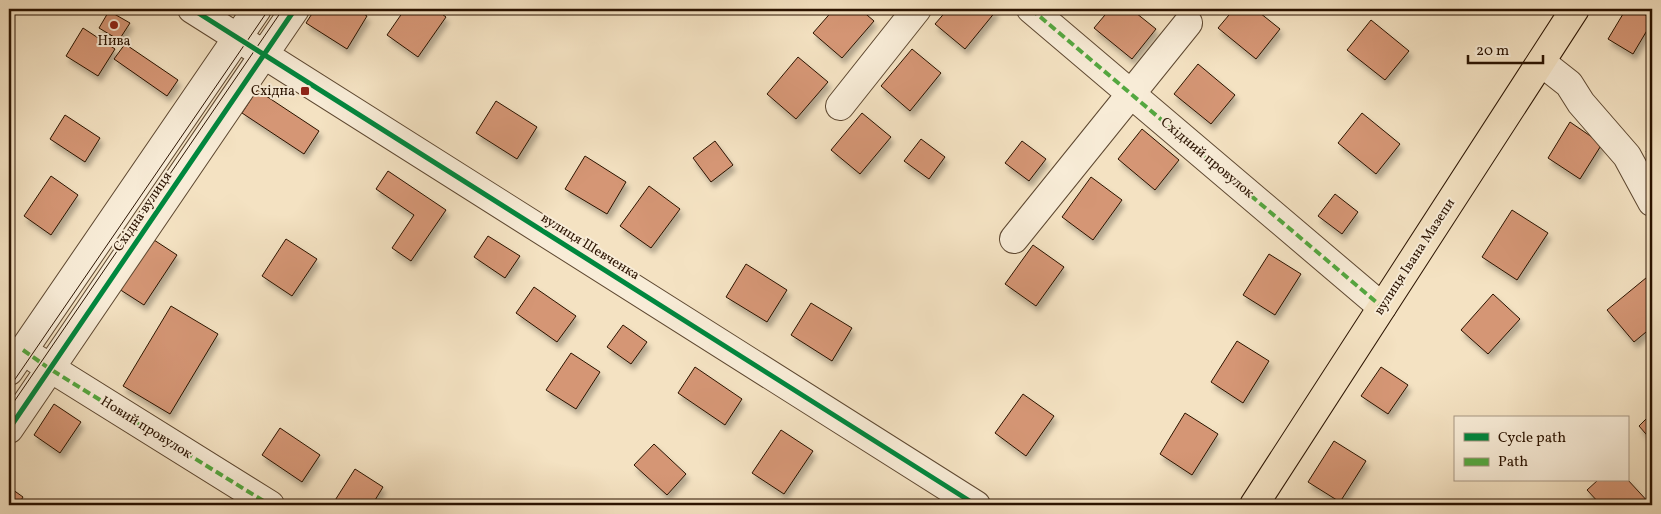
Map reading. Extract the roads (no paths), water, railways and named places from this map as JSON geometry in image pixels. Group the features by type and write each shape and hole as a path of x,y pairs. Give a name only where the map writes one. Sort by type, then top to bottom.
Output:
{"main road":[{"name":"вулиця Івана Мазепи","path":"1254,505 1541,62 1569,11"}],"street":[{"name":"вулиця Шевченка","path":"192,9 976,505"},
{"name":"Східна вулиця","path":"16,360 257,9"},
{"name":"Східна вулиця","path":"9,429 295,9"},
{"path":"840,106 917,9"},
{"name":"Східний провулок","path":"1031,9 1382,308"},
{"path":"1014,240 1188,23"},
{"path":"1541,62 1569,84 1581,103 1627,156 1652,202"},
{"name":"Новий провулок","path":"16,360 50,369 270,505"}],"tram line":[{"path":"9,388 269,9"},
{"path":"9,409 283,9"}],"place":[{"name":"Нива","path":"114,25"},
{"name":"Східна","path":"305,91"}]}
